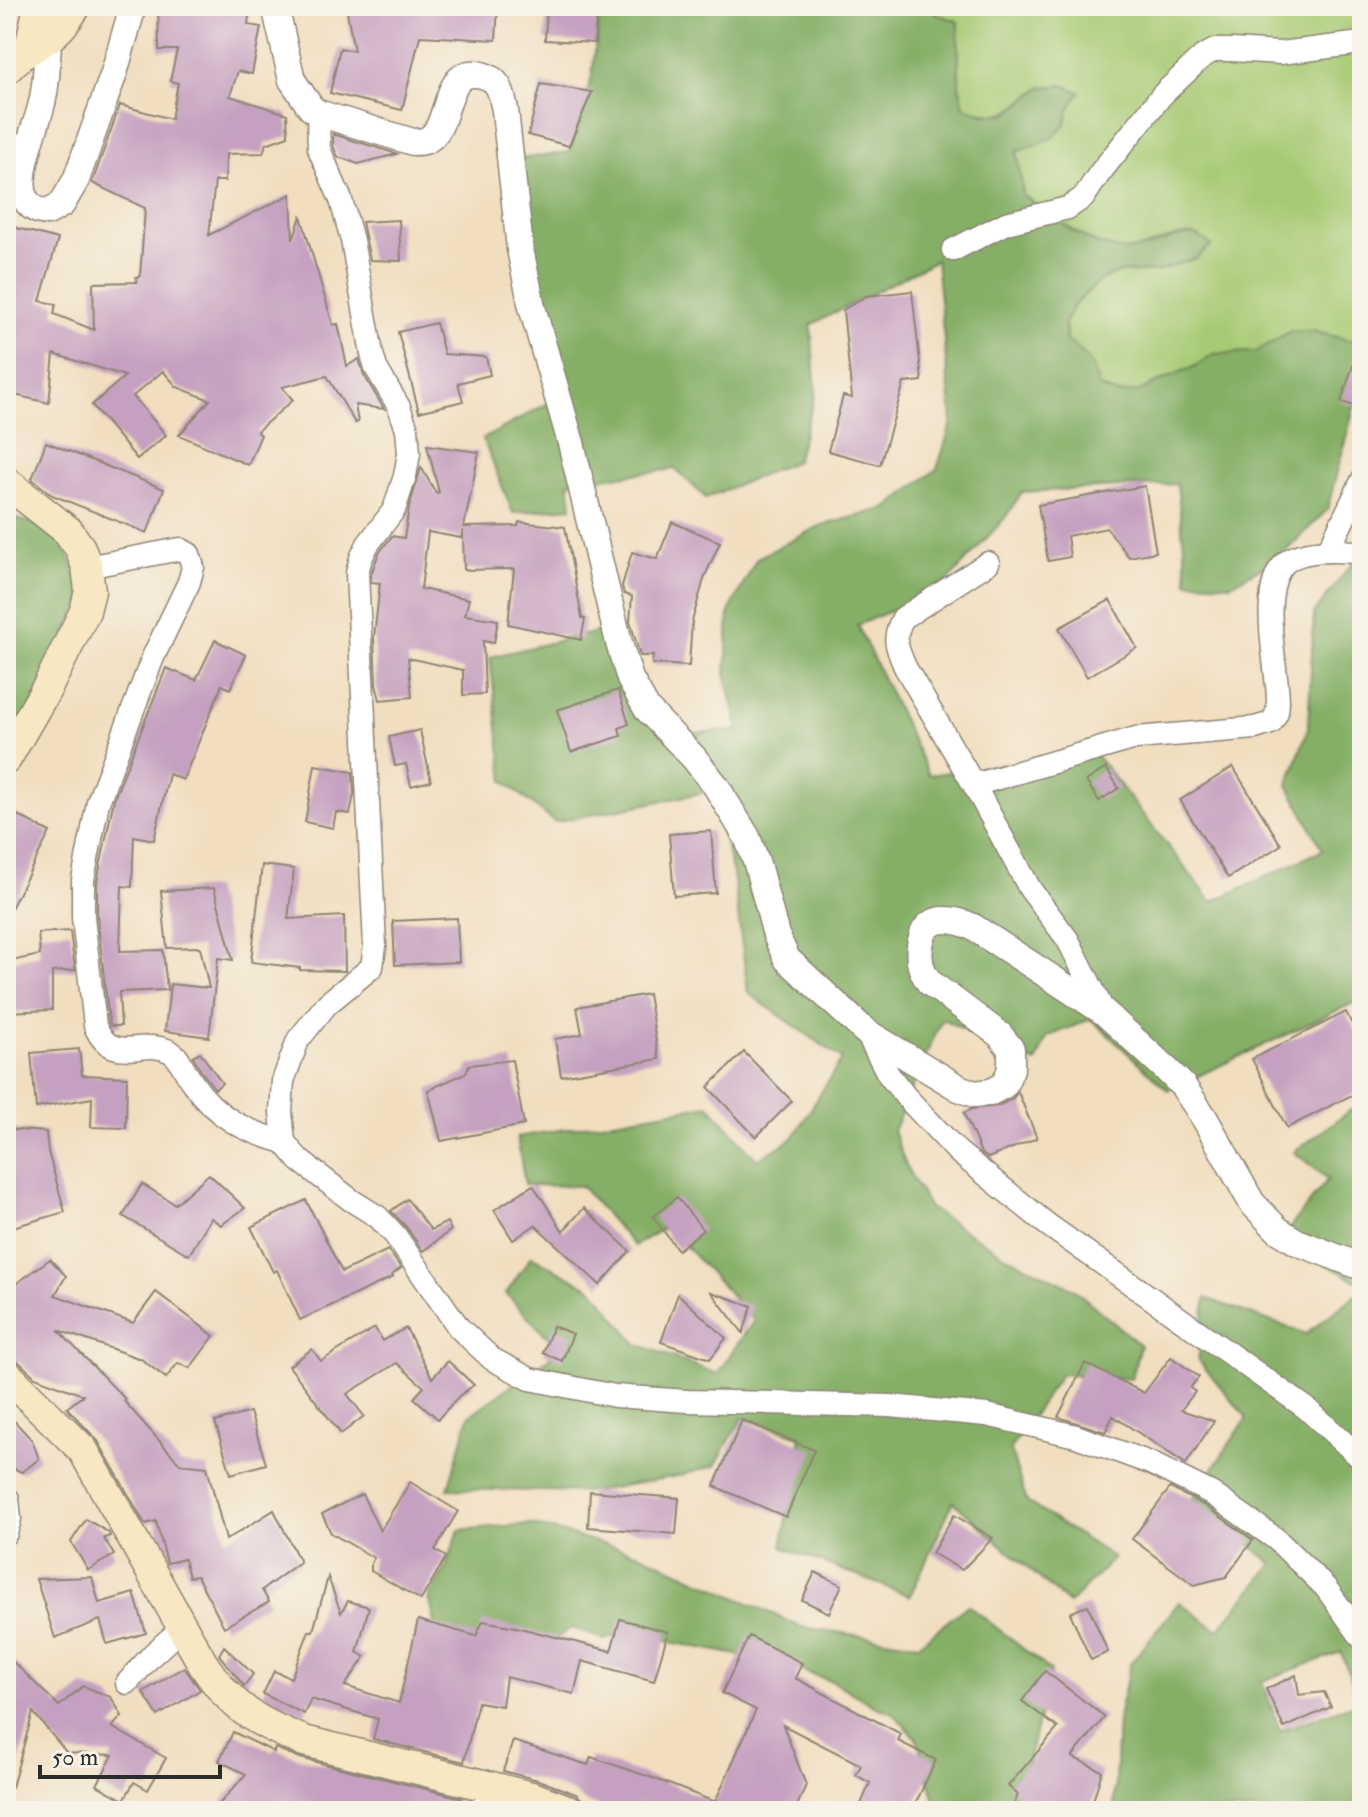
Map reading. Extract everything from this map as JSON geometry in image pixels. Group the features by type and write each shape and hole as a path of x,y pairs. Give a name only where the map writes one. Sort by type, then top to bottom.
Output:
{"main road":[{"path":"39,6 35,20 39,43"},
{"path":"6,70 15,59 68,19 76,6"},
{"path":"6,482 19,499 68,531 80,548 87,567 90,591 85,611 48,686 6,759"},
{"path":"6,1374 83,1450 218,1688 243,1711 272,1729 304,1741 532,1797 570,1811"}],"street":[{"path":"39,43 46,85 18,184 24,203 48,212 62,204 76,180 114,73 133,6"},
{"path":"275,6 292,80 300,95 318,113 413,142 422,142 429,140 439,129 453,87 460,79 472,74 481,75 495,80 500,88 520,249 532,307 571,443 630,679 647,709 716,786 747,837 776,935 787,959 866,1032 959,1088 975,1094 991,1092 1004,1085 1011,1069 1011,1049 1000,1035 929,982 921,970 919,954 923,933 930,924 943,920 960,921 973,927 1104,1012 1183,1086 1252,1203 1278,1230 1297,1242 1362,1267"},
{"path":"953,250 1006,223 1068,208 1084,197 1162,95 1202,57 1215,50 1280,53 1362,43"},
{"path":"318,113 319,149 341,200 352,240 372,354 376,368 399,407 407,429 409,453 394,510 368,544 357,573 375,946 372,967 327,1004 298,1040 283,1081 281,1112 284,1142 299,1160 378,1217 395,1235 459,1328 492,1359 530,1379 615,1396 890,1406 987,1415 1076,1436 1150,1463 1211,1493 1276,1539 1326,1588 1362,1638"},
{"path":"1328,551 1362,481"},
{"path":"87,567 180,549 189,554 193,567 189,582 153,657 98,802 83,880 83,917 95,1026 101,1040 110,1046 169,1050 177,1057 193,1084 217,1110 252,1133 284,1142"},
{"path":"974,785 1136,738 1255,728 1271,723 1277,711 1270,624 1276,578 1283,565 1300,555 1328,551 1362,553"},
{"path":"988,563 903,618 896,631 896,647 1030,889 1068,940 1104,1012"},
{"path":"866,1032 888,1074 958,1152 1048,1225 1306,1408 1362,1459"},
{"path":"6,1498 10,1519 6,1533"},
{"path":"127,1683 183,1627"},
{"path":"472,1811 532,1797"}],"green space":[{"path":"600,6 928,6 938,15 958,21 959,86 964,107 986,115 1007,114 1042,87 1063,85 1080,92 1070,107 1065,125 1052,138 1017,151 1023,196 1085,238 1113,248 1145,248 1188,235 1197,236 1211,245 1197,258 1157,271 1118,273 1100,280 1075,304 1065,321 1066,340 1088,360 1099,387 1117,394 1138,392 1196,366 1213,354 1256,352 1291,331 1312,331 1362,343 1362,377 1327,510 1279,558 1231,584 1188,582 1177,484 1022,492 1005,518 939,591 857,625 929,775 1093,751 1212,902 1323,850 1288,785 1308,729 1314,613 1354,561 1362,562 1362,999 1168,1090 1091,1019 1047,1037 1036,1063 942,1019 893,1131 907,1168 929,1208 1008,1257 1074,1289 1140,1345 1131,1379 1061,1374 1010,1449 1027,1502 1114,1558 1069,1604 953,1502 910,1596 782,1547 801,1436 742,1418 715,1466 682,1475 591,1492 448,1489 469,1416 560,1350 506,1294 531,1256 593,1289 637,1344 717,1374 754,1320 667,1226 634,1246 581,1186 525,1185 517,1137 709,1105 757,1160 793,1138 842,1059 748,993 733,874 712,791 554,822 504,781 490,657 609,629 661,735 739,730 726,676 729,612 757,558 820,526 887,508 937,469 952,422 936,260 811,325 816,393 796,461 706,498 675,469 569,482 572,507 513,513 483,439 556,399 505,161 570,152 592,76"},
{"path":"928,6 1362,6 1362,343 1312,331 1291,331 1256,352 1213,354 1196,366 1138,392 1117,394 1098,387 1088,360 1066,341 1065,321 1075,304 1100,280 1118,273 1157,271 1197,258 1211,245 1174,238 1132,250 1118,249 1074,231 1023,195 1017,151 1034,146 1065,125 1070,107 1042,87 1007,112 990,114 964,107 959,86 958,21 938,15"},
{"path":"6,517 34,524 59,539 85,593 6,759"},
{"path":"1362,1102 1362,1284 1281,1239 1328,1179 1294,1152"},
{"path":"1362,1290 1362,1811 1114,1811 1118,1718 1130,1664 1179,1602 1218,1630 1273,1564 1193,1498 1247,1418 1198,1360 1206,1298 1306,1334","holes":["1341,1652 1359,1702 1280,1731 1262,1681"]},
{"path":"530,1524 641,1554 801,1627 919,1644 968,1605 1051,1671 1015,1811 938,1811 917,1739 892,1712 876,1707 832,1681 792,1665 622,1633 605,1640 572,1628 535,1651 436,1628 429,1596 445,1570 459,1530"}],"building":[{"path":"158,6 250,6 248,25 261,27 252,74 238,71 230,96 287,114 288,136 266,144 263,153 226,154 225,181 215,181 209,235 291,194 293,240 301,216 333,325 338,324 347,366 359,359 364,375 384,409 355,405 358,422 355,423 327,376 282,387 293,400 257,431 261,435 248,465 179,435 210,400 177,387 163,371 133,396 166,435 137,459 92,405 125,376 54,354 49,403 6,393 6,236 9,226 58,239 40,301 56,304 54,314 94,330 93,283 137,282 136,277 140,277 145,208 92,183 120,105 171,119 178,83 170,81 177,50 159,50"},
{"path":"346,6 498,6 496,40 420,36 402,110 330,93 340,48 354,51"},
{"path":"547,6 597,6 595,43 545,40"},
{"path":"541,84 592,92 569,146 528,135"},
{"path":"333,134 397,154 358,164 338,157 333,146"},
{"path":"399,220 401,261 370,260 362,222"},
{"path":"912,291 922,381 904,383 880,465 828,451 843,396 852,398 843,310 866,296"},
{"path":"436,323 444,354 486,357 490,375 458,383 463,401 419,412 398,332"},
{"path":"1358,350 1362,350 1362,408 1341,402"},
{"path":"46,442 164,489 147,533 52,495 32,479"},
{"path":"427,445 479,452 464,527 518,526 519,522 565,527 582,618 585,619 581,640 508,624 514,569 464,570 463,530 461,538 428,532 421,589 469,599 465,615 498,620 494,643 483,641 485,694 463,695 463,670 408,658 412,697 380,700 376,685 374,638 380,583 371,582 371,574 379,553 392,536 404,538 421,467 436,493 439,492"},
{"path":"1145,486 1156,552 1129,557 1107,528 1067,536 1070,557 1048,561 1038,505"},
{"path":"672,522 720,542 705,576 692,621 689,666 652,664 653,656 640,656 630,621 632,596 624,594 622,586 632,552 657,559"},
{"path":"1110,600 1137,648 1087,677 1059,628"},
{"path":"215,640 246,655 230,689 222,685 183,780 169,774 154,840 134,836 132,887 122,886 120,951 163,950 167,990 119,992 121,1026 111,1026 97,916 97,881 114,799 166,668 196,680"},
{"path":"618,690 629,724 619,728 621,736 571,752 557,710"},
{"path":"420,730 431,781 411,786 406,764 395,766 389,737"},
{"path":"315,765 353,772 354,794 350,814 336,812 333,828 305,822"},
{"path":"1233,767 1281,845 1228,878 1180,800"},
{"path":"1106,768 1119,788 1099,801 1086,781"},
{"path":"6,809 50,832 6,918"},
{"path":"711,831 716,893 674,896 669,834"},
{"path":"262,865 294,869 288,919 344,916 345,971 300,970 251,962"},
{"path":"214,888 233,960 218,958 209,1037 165,1031 170,984 209,988 200,947 167,948 161,891"},
{"path":"457,918 459,962 395,965 393,921"},
{"path":"70,931 75,970 52,972 52,1010 6,1012 6,962 40,955 38,933"},
{"path":"648,994 659,1059 561,1076 555,1039 582,1034 577,1007"},
{"path":"1346,1012 1362,1044 1362,1090 1287,1128 1252,1059"},
{"path":"79,1049 82,1075 127,1077 126,1128 91,1127 92,1098 36,1108 31,1053"},
{"path":"200,1052 222,1083 215,1089 193,1056"},
{"path":"744,1052 792,1101 756,1137 708,1087"},
{"path":"512,1060 524,1125 441,1141 428,1090 466,1073 469,1065"},
{"path":"1018,1092 1037,1138 988,1158 981,1153 964,1113 998,1106"},
{"path":"6,1129 46,1132 48,1152 65,1212 6,1229"},
{"path":"209,1174 245,1208 221,1225 211,1218 189,1255 123,1216 142,1184 175,1204"},
{"path":"533,1185 563,1231 584,1208 630,1251 600,1285 535,1225 513,1240 494,1210"},
{"path":"677,1197 703,1230 678,1250 653,1217"},
{"path":"407,1199 431,1230 447,1222 451,1230 423,1251 391,1211"},
{"path":"306,1200 342,1272 388,1250 401,1268 393,1277 300,1320 277,1270 273,1272 251,1227"},
{"path":"50,1259 66,1276 55,1295 133,1323 156,1292 214,1336 190,1368 178,1363 166,1378 141,1359 58,1330 125,1399 180,1464 207,1467 226,1540 274,1510 300,1562 262,1590 269,1602 224,1627 197,1576 189,1577 184,1559 167,1563 156,1521 145,1524 98,1441 67,1408 83,1395 35,1377 18,1361 6,1357 6,1291"},
{"path":"711,1292 752,1306 743,1333"},
{"path":"678,1294 726,1338 710,1359 661,1342"},
{"path":"553,1326 573,1334 562,1361 543,1353"},
{"path":"375,1328 382,1341 406,1328 432,1378 448,1361 474,1385 438,1419 414,1398 424,1387 397,1363 347,1394 364,1416 341,1434 289,1366 312,1349 321,1361"},
{"path":"1171,1357 1199,1377 1190,1388 1195,1392 1181,1410 1214,1421 1186,1464 1113,1416 1105,1432 1058,1417 1085,1363 1144,1393"},
{"path":"6,1412 32,1440 39,1459 22,1472 6,1466"},
{"path":"250,1412 266,1464 231,1474 215,1422"},
{"path":"742,1420 814,1450 786,1517 714,1486"},
{"path":"410,1482 458,1511 435,1550 446,1557 421,1600 371,1571 374,1558 331,1533 322,1514 362,1494 380,1531"},
{"path":"1170,1488 1204,1505 1253,1540 1226,1577 1194,1585 1132,1539"},
{"path":"590,1491 679,1498 676,1534 588,1527"},
{"path":"954,1515 993,1538 962,1570 932,1553"},
{"path":"86,1519 109,1533 110,1536 104,1538 114,1555 88,1570 71,1542"},
{"path":"815,1572 842,1585 829,1613 802,1600"},
{"path":"92,1577 99,1603 134,1593 146,1633 107,1644 100,1620 55,1638 36,1579"},
{"path":"328,1577 341,1613 348,1601 369,1607 357,1652 365,1657 345,1686 399,1703 418,1620 476,1636 483,1621 611,1651 620,1619 668,1632 654,1681 582,1661 574,1694 506,1677 502,1706 478,1702 464,1762 373,1739 378,1719 311,1699 304,1714 263,1694 274,1671 291,1678 309,1631 313,1631"},
{"path":"1088,1605 1108,1652 1091,1660 1070,1613"},
{"path":"749,1636 802,1663 795,1678 901,1734 898,1741 936,1760 912,1811 858,1811 870,1783 856,1775 861,1765 783,1725 806,1785 795,1811 611,1811 585,1802 576,1794 503,1771 513,1741 588,1765 591,1757 715,1802 756,1710 722,1693"},
{"path":"224,1646 253,1674 244,1686 219,1655"},
{"path":"6,1655 59,1706 83,1686 111,1697 122,1716 112,1727 166,1758 148,1790 134,1782 124,1800 97,1785 113,1755 67,1753 33,1712 12,1787 6,1786"},
{"path":"184,1667 200,1690 158,1716 143,1692"},
{"path":"1045,1671 1105,1717 1072,1757 1102,1771 1090,1811 1057,1811 1040,1803 1036,1811 1011,1811 1018,1795 1008,1786 1058,1728 1022,1701"},
{"path":"1296,1675 1299,1695 1324,1692 1331,1707 1284,1728 1266,1689"},
{"path":"233,1732 274,1752 275,1748 300,1758 462,1798 449,1811 213,1811 246,1774 219,1761"}]}
